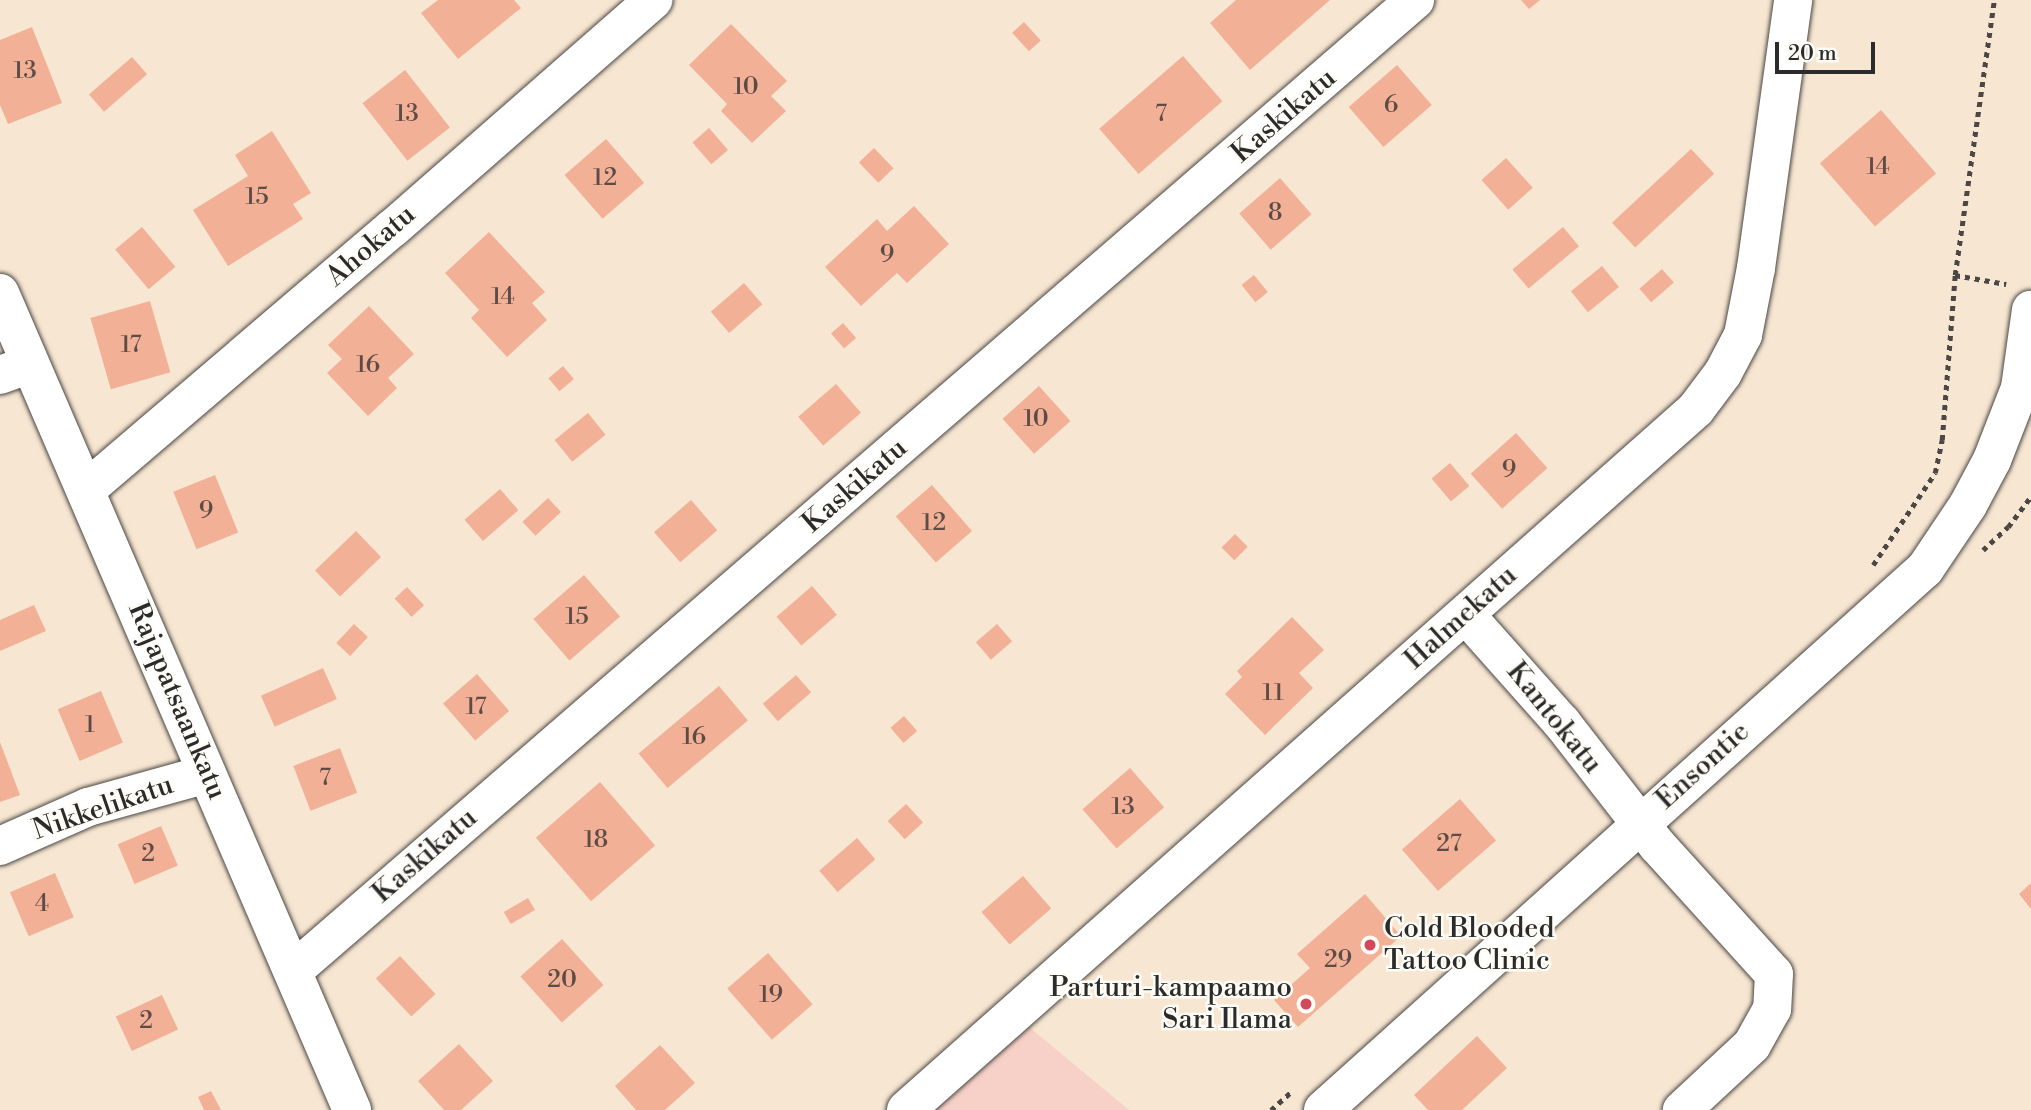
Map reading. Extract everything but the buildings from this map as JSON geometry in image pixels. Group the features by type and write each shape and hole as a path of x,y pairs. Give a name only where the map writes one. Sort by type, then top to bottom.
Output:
{"street":[{"name":"Ahokatu","path":"87,489 393,228 653,0"},
{"name":"Kaskikatu","path":"293,971 1415,0"},
{"name":"Halmekatu","path":"906,1110 1466,615 1572,517 1696,410 1723,373 1743,335 1756,268 1793,0"},
{"name":"Rajapatsaankatu","path":"0,293 15,370 87,489 352,1110"},
{"name":"Ensontie","path":"1312,1096 1639,823 1924,569 1980,482 2025,389 2025,298"},
{"name":"Kantokatu","path":"1466,615 1562,723 1639,823 1774,974 1772,1009 1752,1045 1682,1110"},
{"name":"Nikkelikatu","path":"0,846 88,807 207,774"}],"path":[{"path":"1868,572 1935,473 1942,440 1955,275 1994,0"},
{"path":"1955,275 2025,298"},
{"path":"1271,1110 1312,1096"}],"shaded area":[{"path":"1023,1022 1129,1110 925,1110"}],"place":[{"name":"Cold Blooded Tattoo Clinic","path":"1370,945"},
{"name":"Parturi-kampaamo Sari Ilama","path":"1306,1004"}]}
